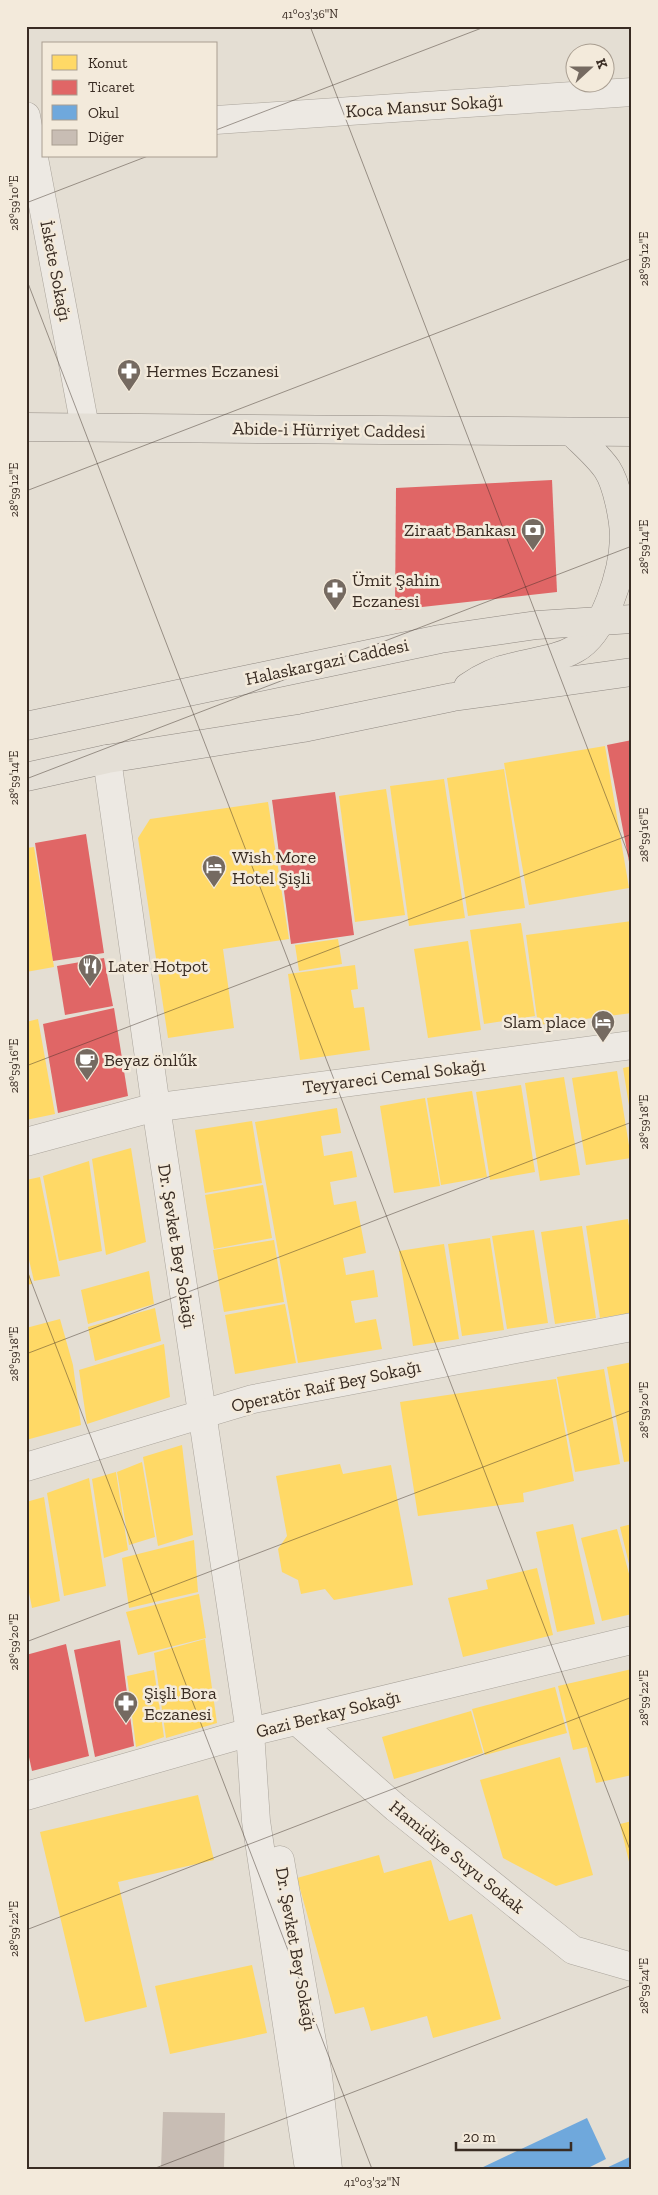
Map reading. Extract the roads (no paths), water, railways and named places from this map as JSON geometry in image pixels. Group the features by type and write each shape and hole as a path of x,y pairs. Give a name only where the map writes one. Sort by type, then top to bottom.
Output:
{"main road":[{"name":"Abide-i Hürriyet Caddesi","path":"26,427 632,432"},
{"path":"453,697 476,682 511,667 556,657 574,650 587,642 601,621 615,588 624,538 618,498 607,469 573,433"},
{"name":"Halaskargazi Caddesi","path":"26,726 440,638 537,625 632,619"},
{"path":"26,777 107,759 303,728 453,697 632,672"}],"street":[{"name":"Koca Mansur Sokağı","path":"218,120 632,92"},
{"name":"İskete Sokağı","path":"33,127 85,427"},
{"name":"Dr. Şevket Bey Sokağı","path":"107,759 156,1107 250,1732 256,1821 309,2169"},
{"name":"Teyyareci Cemal Sokağı","path":"26,1142 156,1107 632,1045"},
{"name":"Operatör Raif Bey Sokağı","path":"26,1467 253,1399 632,1327"},
{"name":"Gazi Berkay Sokağı","path":"26,1796 250,1732 632,1640"},
{"name":"Hamidiye Suyu Sokak","path":"297,1721 396,1808 573,1950 632,1967"},
{"name":"Dr. Şevket Bey Sokağı","path":"250,1732 273,1818 318,2076 328,2169"}],"place":[{"name":"Hermes Eczanesi","path":"129,392"},
{"name":"Ziraat Bankası","path":"533,551"},
{"name":"Ümit Şahin Eczanesi","path":"335,611"},
{"name":"Wish More Hotel Şişli","path":"214,888"},
{"name":"Later Hotpot","path":"90,987"},
{"name":"Slam place","path":"603,1043"},
{"name":"Beyaz önlűk","path":"87,1081"},
{"name":"Şişli Bora Eczanesi","path":"126,1724"}]}
